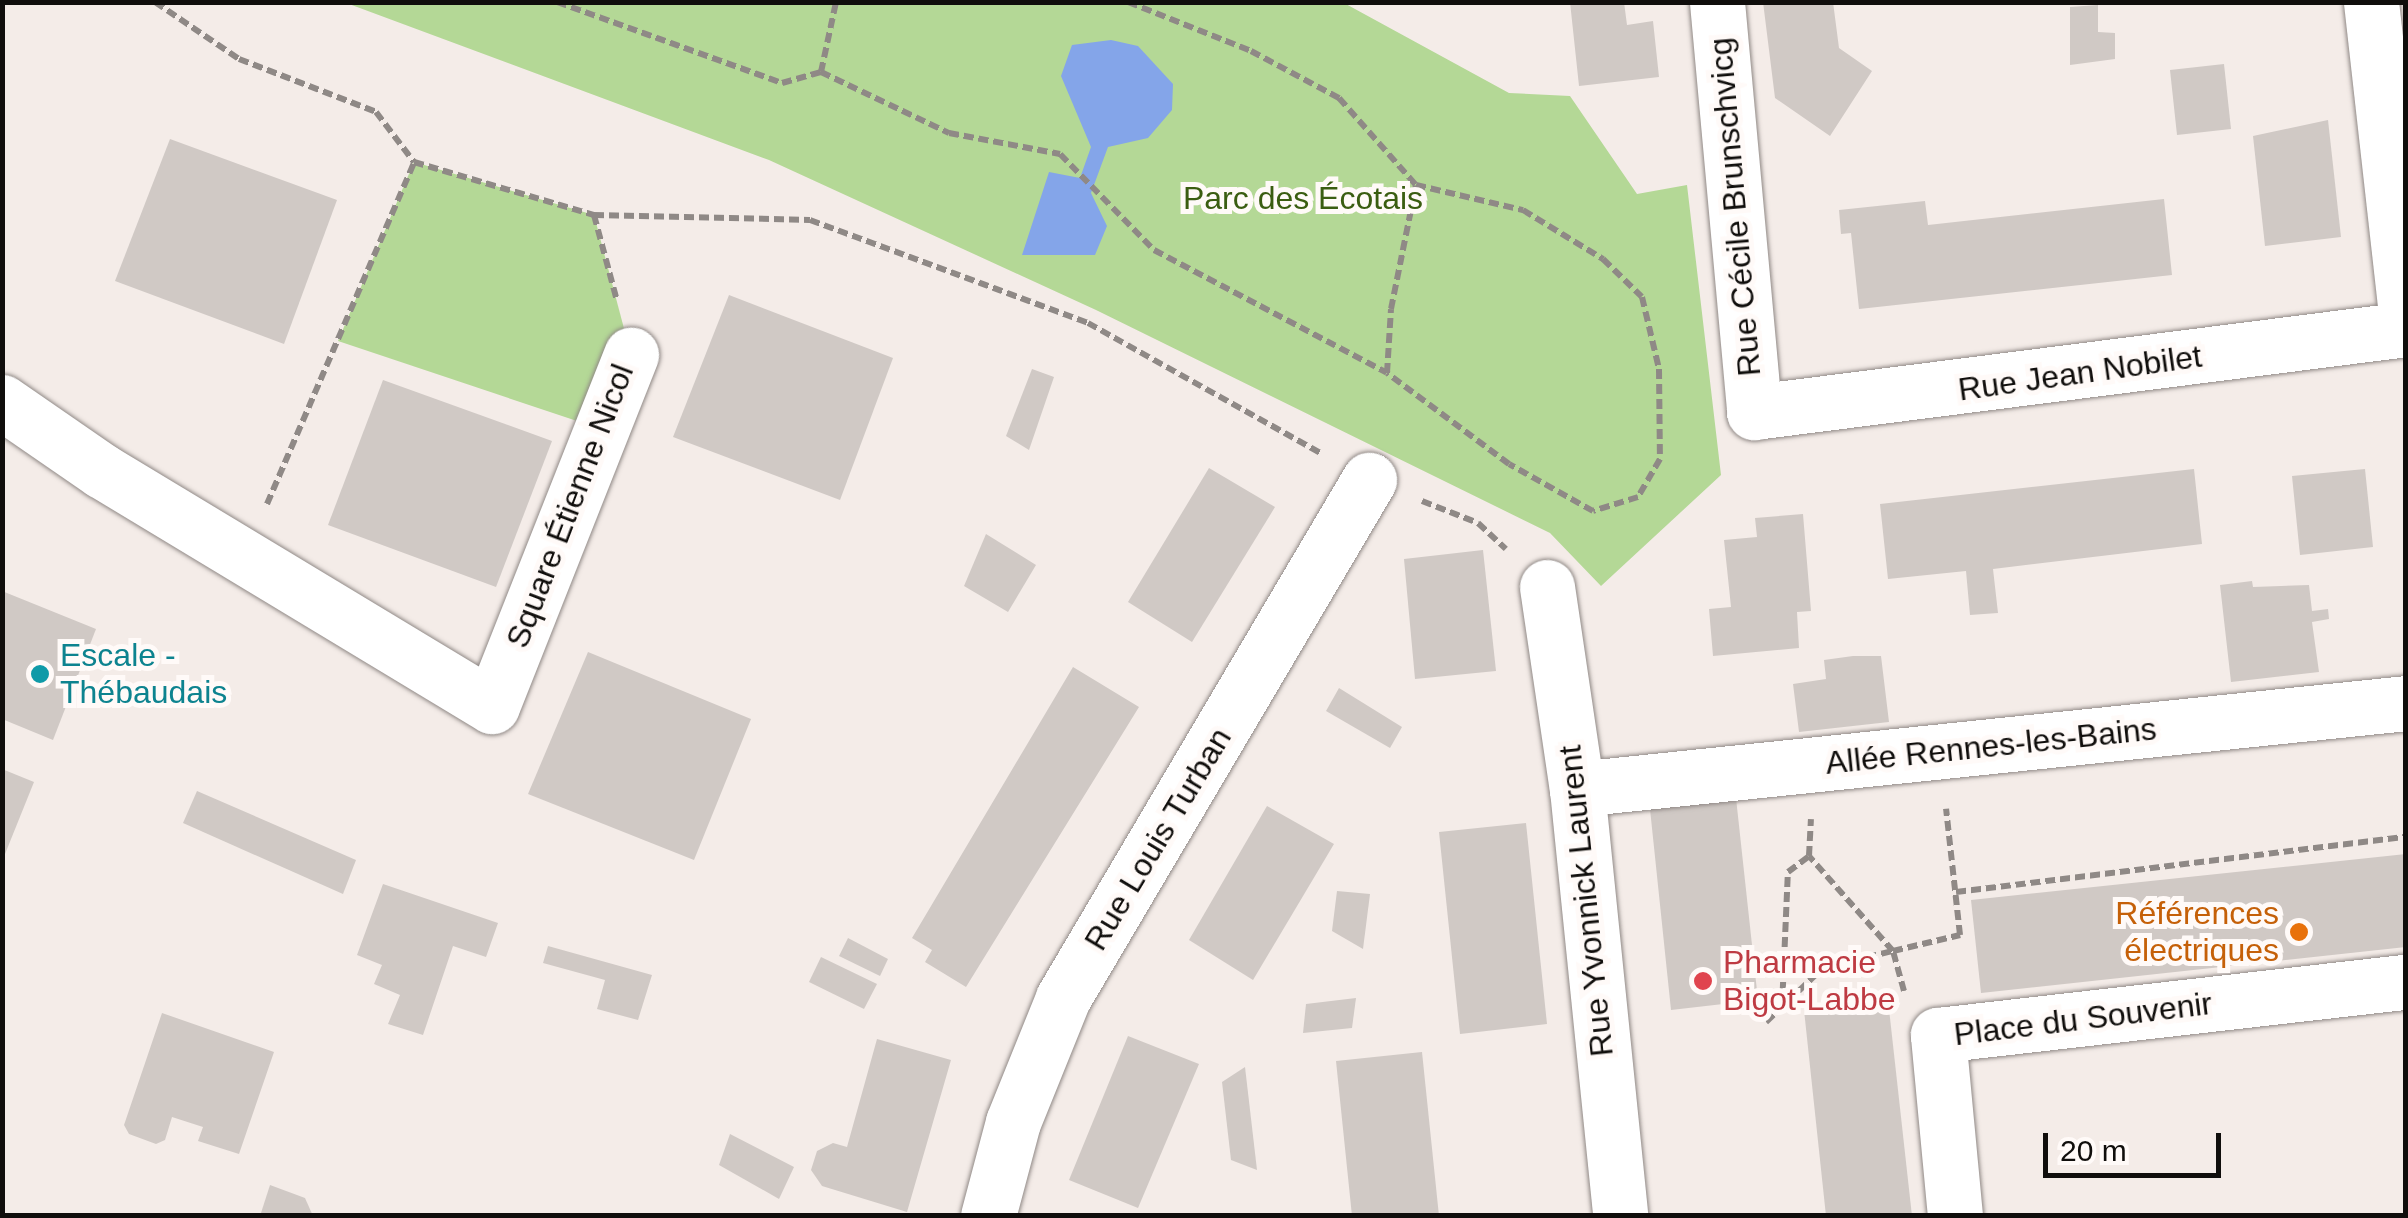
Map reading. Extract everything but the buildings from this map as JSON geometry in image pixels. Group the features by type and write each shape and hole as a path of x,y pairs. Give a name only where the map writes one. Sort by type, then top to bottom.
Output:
{"street":[{"name":"Rue Cécile Brunschvicg","path":"1717,2 1754,412"},
{"path":"2371,2 2406,315"},
{"name":"Rue Jean Nobilet","path":"1754,412 2406,328"},
{"name":"Square Étienne Nicol","path":"2,402 244,556 492,706 631,355"},
{"name":"Rue Louis Turban","path":"988,1216 1013,1122 1063,998 1369,480"},
{"name":"Rue Yvonnick Laurent","path":"1546,587 1577,789 1620,1216"},
{"name":"Allée Rennes-les-Bains","path":"1577,789 2406,703"},
{"name":"Place du Souvenir","path":"1955,1216 1938,1035 2406,982"}],"path":[{"path":"155,2 239,60 376,112 414,162 594,215 784,216 938,263 1088,323 1369,480 1478,523 1546,587"},
{"path":"558,2 782,83 821,72 949,134 1060,154 1154,250 1387,373 1509,464 1593,511 1638,497 1660,459 1659,370 1642,298 1603,260 1524,210 1416,185 1340,98 1251,51 1128,2"},
{"path":"821,72 836,2"},
{"path":"244,556 414,162"},
{"path":"1387,373 1391,310 1416,185"},
{"name":"Square Étienne Nicol","path":"594,215 631,355"},
{"path":"1766,1022 1823,968 1960,935 1936,751"},
{"path":"1816,764 1809,856 1893,951"},
{"path":"1956,892 2406,837"},
{"path":"1782,1007 1788,872 1809,856"}],"green space":[{"name":"Parc des Écotais","path":"1344,3 1509,93 1570,96 1637,194 1687,185 1721,475 1601,586 1550,533 1096,310 769,160 349,4"},
{"path":"414,162 594,215 631,355 604,430 338,341"}],"water":[{"path":"1111,40 1138,46 1173,84 1172,110 1148,138 1108,147 1091,193 1107,226 1095,255 1022,255 1049,172 1080,178 1091,147 1061,76 1072,45"}],"place":[{"name":"Escale - Thébaudais","path":"40,674"},
{"name":"Références électriques","path":"2299,932"},
{"name":"Pharmacie Bigot-Labbe","path":"1703,981"}]}
